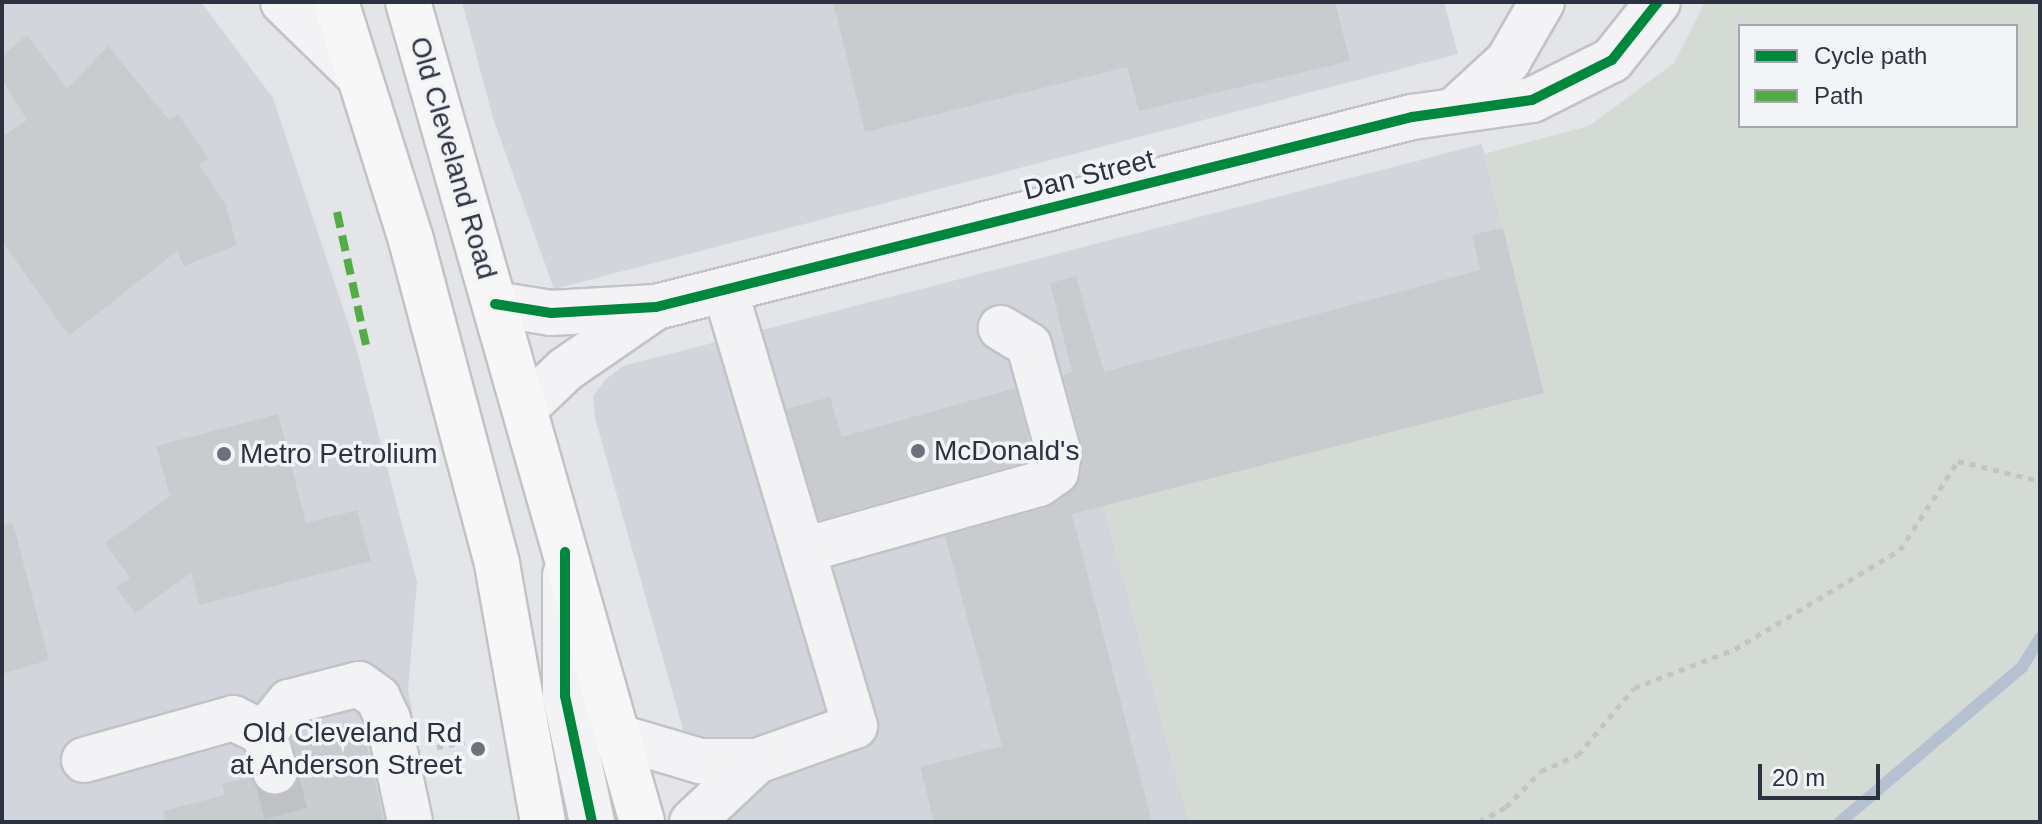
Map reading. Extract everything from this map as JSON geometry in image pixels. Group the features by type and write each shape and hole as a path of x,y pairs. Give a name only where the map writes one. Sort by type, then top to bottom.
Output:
{"main road":[{"path":"336,2 355,72 411,240 497,564 543,822"},
{"name":"Old Cleveland Road","path":"408,2 642,822"}],"street":[{"path":"283,2 355,72"},
{"name":"Dan Street","path":"1459,106 1508,61 1542,2"},
{"name":"Dan Street","path":"495,304 551,313 656,307 1459,106 1532,100 1583,80 1632,41 1658,2"},
{"path":"616,736 700,761 757,761 855,726 725,291"},
{"name":"Dan Street","path":"525,408 566,369 656,307"},
{"path":"804,550 1015,491 1056,472 1059,454 1029,345 1001,328"},
{"path":"565,552 565,696 592,822"},
{"path":"84,760 233,718 270,752 289,702 359,684 378,698 388,719 410,822"},
{"path":"692,822 757,761"}],"path":[{"path":"1479,822 1506,807 1541,771 1578,755 1634,688 1735,649 1900,550 1958,461 2040,481"},
{"path":"428,749 465,742"}],"shaded area":[{"path":"2,2 201,2 273,98 356,347 417,582 408,690 432,822 2,822"},
{"path":"462,2 1444,2 1458,54 554,289 493,118"},
{"path":"1705,2 2040,2 2040,822 1189,822 1104,506 1544,393 1484,154 1589,126 1674,63"},
{"path":"1482,144 1544,393 1104,506 1189,822 722,822 686,740 595,418 593,396 606,379 623,366"}],"building":[{"path":"833,2 1335,2 1350,61 1139,111 1127,67 865,132"},
{"path":"27,35 67,89 108,46 169,120 178,114 208,158 199,165 225,203 237,245 184,266 177,251 69,336 2,241 2,137 27,120 2,80 2,56"},
{"path":"1503,228 1544,393 1072,514 1152,822 934,822 920,767 1002,746 945,536 1046,508 1081,476 1083,447 1063,375 1072,372 1050,283 1076,276 1104,372 1480,270 1472,235"},
{"name":"McDonald's","path":"1015,388 1033,455 1028,461 819,520 786,409 830,397 842,437"},
{"path":"278,414 306,523 357,510 371,561 199,605 191,573 135,613 116,587 130,578 105,543 170,496 156,446"},
{"path":"13,523 49,660 2,674 2,525"},
{"path":"362,723 384,822 165,822 163,811 225,795 222,784 251,777 258,790 283,795 299,776 292,740"}],"waterway":[{"path":"1840,822 2022,667 2040,638"}],"tunnel":[{"path":"275,771 288,822"}],"marked path":[{"path":"337,212 367,350"}],"cycle path":[{"path":"495,304 551,313 656,307 1412,117 1532,100 1612,60 1658,2"},
{"path":"565,552 565,696 592,822"}],"place":[{"name":"McDonald's","path":"918,451"},
{"name":"Metro Petrolium","path":"224,454"},
{"name":"Old Cleveland Rd at Anderson Street","path":"478,749"}]}
